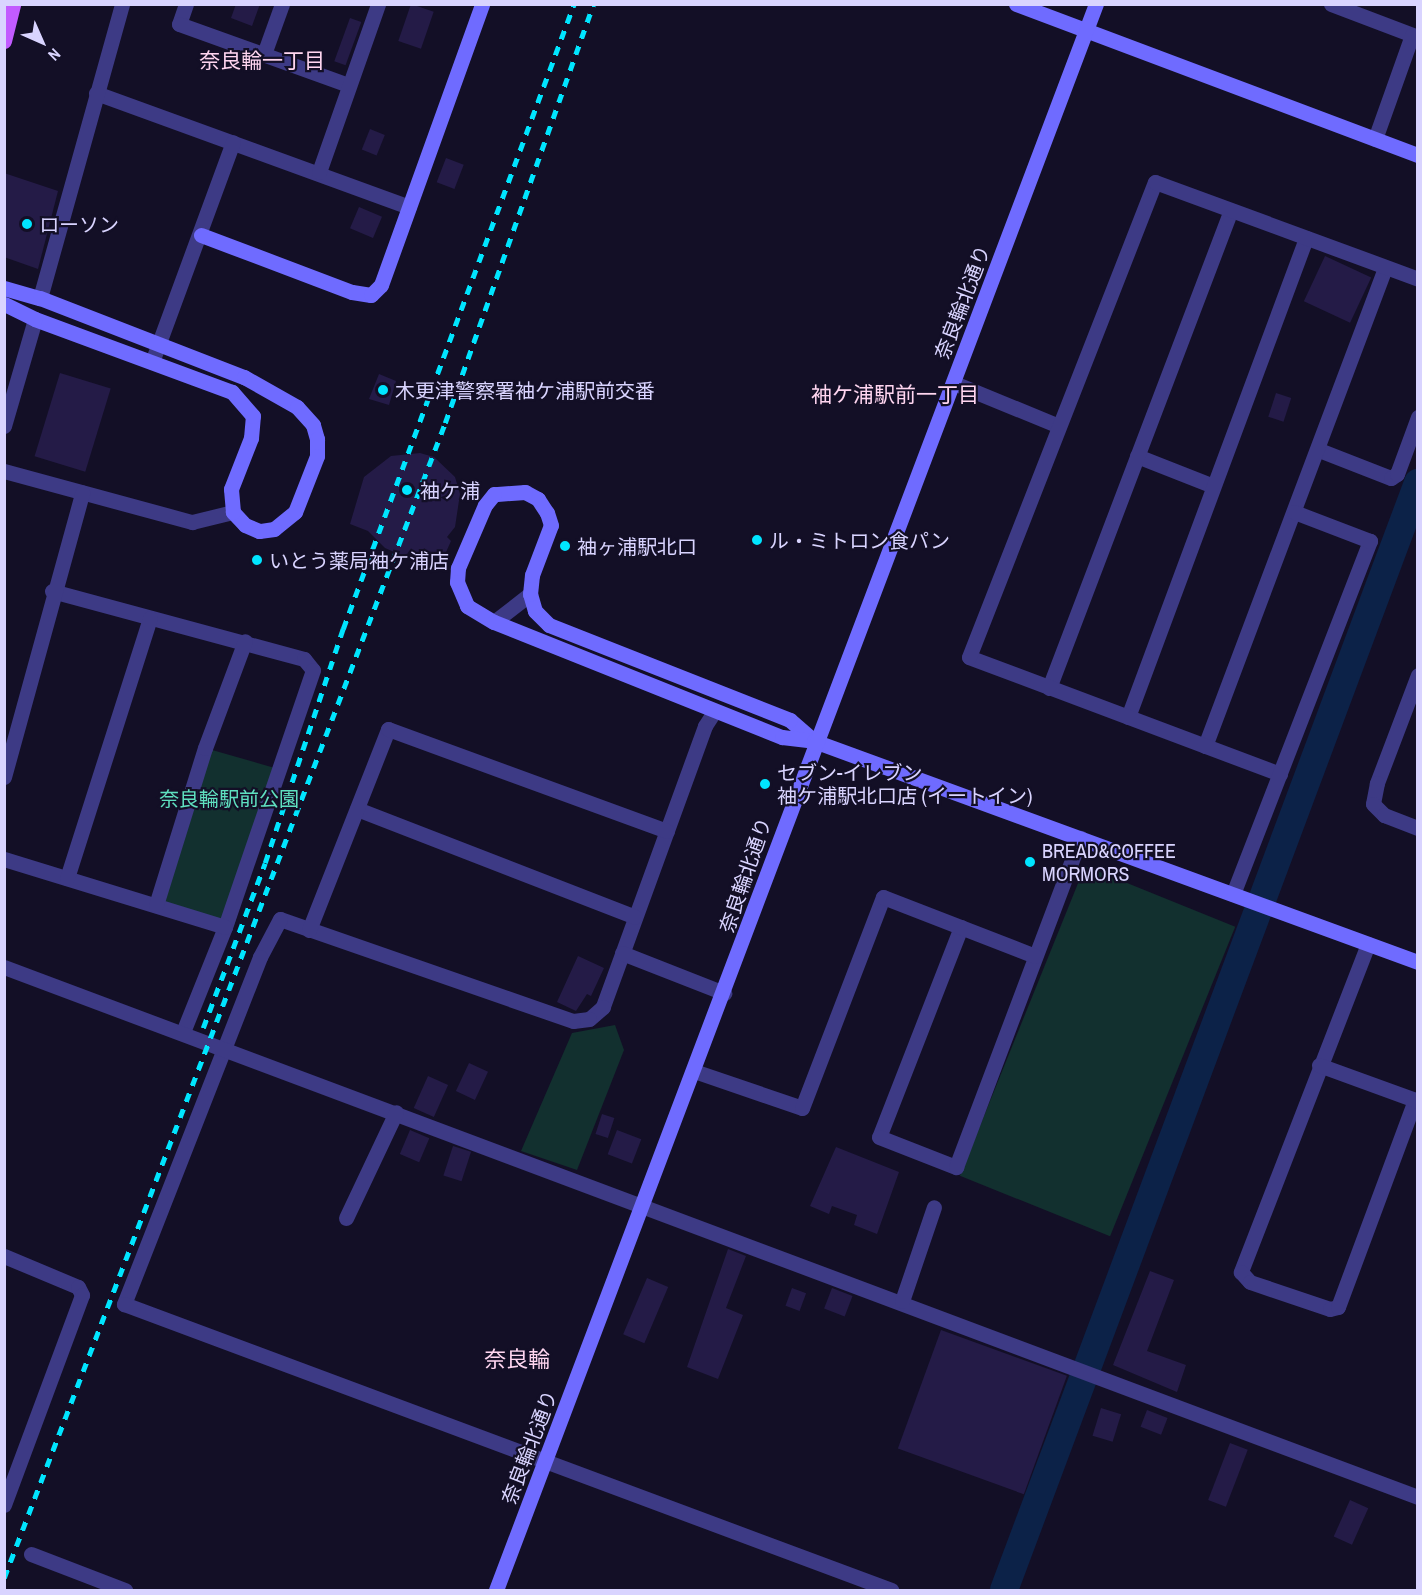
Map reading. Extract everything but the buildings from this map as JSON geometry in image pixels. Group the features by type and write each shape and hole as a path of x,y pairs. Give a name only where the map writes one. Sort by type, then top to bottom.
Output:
{"main road":[{"path":"4,41 13,4"}],"street":[{"path":"186,4 179,24 348,85"},
{"path":"264,54 282,4"},
{"path":"319,172 378,4"},
{"path":"201,235 352,292 371,295 381,285 482,4"},
{"path":"1016,4 1418,155"},
{"name":"奈良輪北通り","path":"496,1590 724,993 814,741 954,383 1095,4"},
{"path":"1332,4 1415,36 1375,140"},
{"path":"40,298 121,5"},
{"path":"96,93 319,172 409,207"},
{"path":"152,362 201,235 233,142"},
{"path":"1280,774 969,657 1155,182 1418,279"},
{"path":"1049,688 1231,210"},
{"path":"1128,717 1306,238"},
{"path":"1205,746 1319,450 1385,268"},
{"path":"4,288 40,298 244,377 297,406 313,425 317,456 296,512 274,529 259,531 245,525 233,512 231,489 250,438 253,416 232,392 35,319 4,304"},
{"path":"4,426 35,319"},
{"path":"954,383 1059,426"},
{"path":"1319,450 1391,478 1397,474 1418,417"},
{"path":"1137,456 1214,486"},
{"path":"4,471 192,522 233,512"},
{"path":"814,741 790,720 549,625 535,611 530,594 532,575 550,525 547,513 537,499 525,492 494,494 476,526 458,567 457,582 467,606 494,622 714,712 782,737 814,741 1418,962"},
{"path":"4,777 52,591 82,493"},
{"path":"1233,894 1370,541 1294,512"},
{"path":"52,591 245,641 304,659 313,670 225,927 183,1032"},
{"path":"494,622 530,594"},
{"path":"67,878 150,618"},
{"path":"156,905 205,748 245,641"},
{"path":"1418,675 1377,783 1373,804 1384,815 1418,828"},
{"path":"714,712 667,831 603,1007 589,1018 573,1021 280,920 260,957 124,1304 891,1590"},
{"path":"4,714 20,718"},
{"path":"309,930 388,729 667,831"},
{"path":"357,809 635,917"},
{"path":"961,927 879,1137 956,1167 1080,838"},
{"path":"4,859 225,927"},
{"path":"694,1071 802,1108 883,897 1035,956"},
{"path":"1319,1065 1416,1100 1338,1307 1330,1309 1250,1282 1242,1272 1319,1065 1368,944"},
{"path":"622,953 724,993"},
{"path":"4,967 224,1047 642,1208 902,1301 1418,1497"},
{"path":"346,1218 396,1112"},
{"path":"902,1301 934,1207"},
{"path":"4,1256 78,1287 82,1295 4,1505"},
{"path":"31,1554 126,1590"}],"green space":[{"name":"奈良輪駅前公園","path":"205,748 279,769 234,927 160,906"},
{"path":"1085,866 1235,927 1110,1236 960,1176"},
{"path":"615,1025 624,1050 577,1170 521,1151 572,1033"}],"waterway":[{"path":"1004,1590 1418,483"}],"railway":[{"path":"203,1028 265,863 343,629 574,4"},
{"path":"4,1578 445,423 593,4"}],"place":[{"name":"ローソン","path":"27,224"},
{"name":"木更津警察署袖ケ浦駅前交番","path":"383,390"},
{"name":"袖ケ浦","path":"407,490"},
{"name":"ル・ミトロン食パン","path":"757,540"},
{"name":"袖ヶ浦駅北口","path":"565,546"},
{"name":"いとう薬局袖ケ浦店","path":"257,560"},
{"name":"セブン-イレブン 袖ケ浦駅北口店 (イートイン)","path":"765,784"},
{"name":"BREAD&COFFEE MORMORS","path":"1030,862"}],"district":[{"name":"奈良輪一丁目","path":"262,61"},
{"name":"袖ケ浦駅前一丁目","path":"895,395"},
{"name":"奈良輪","path":"517,1360"}]}
